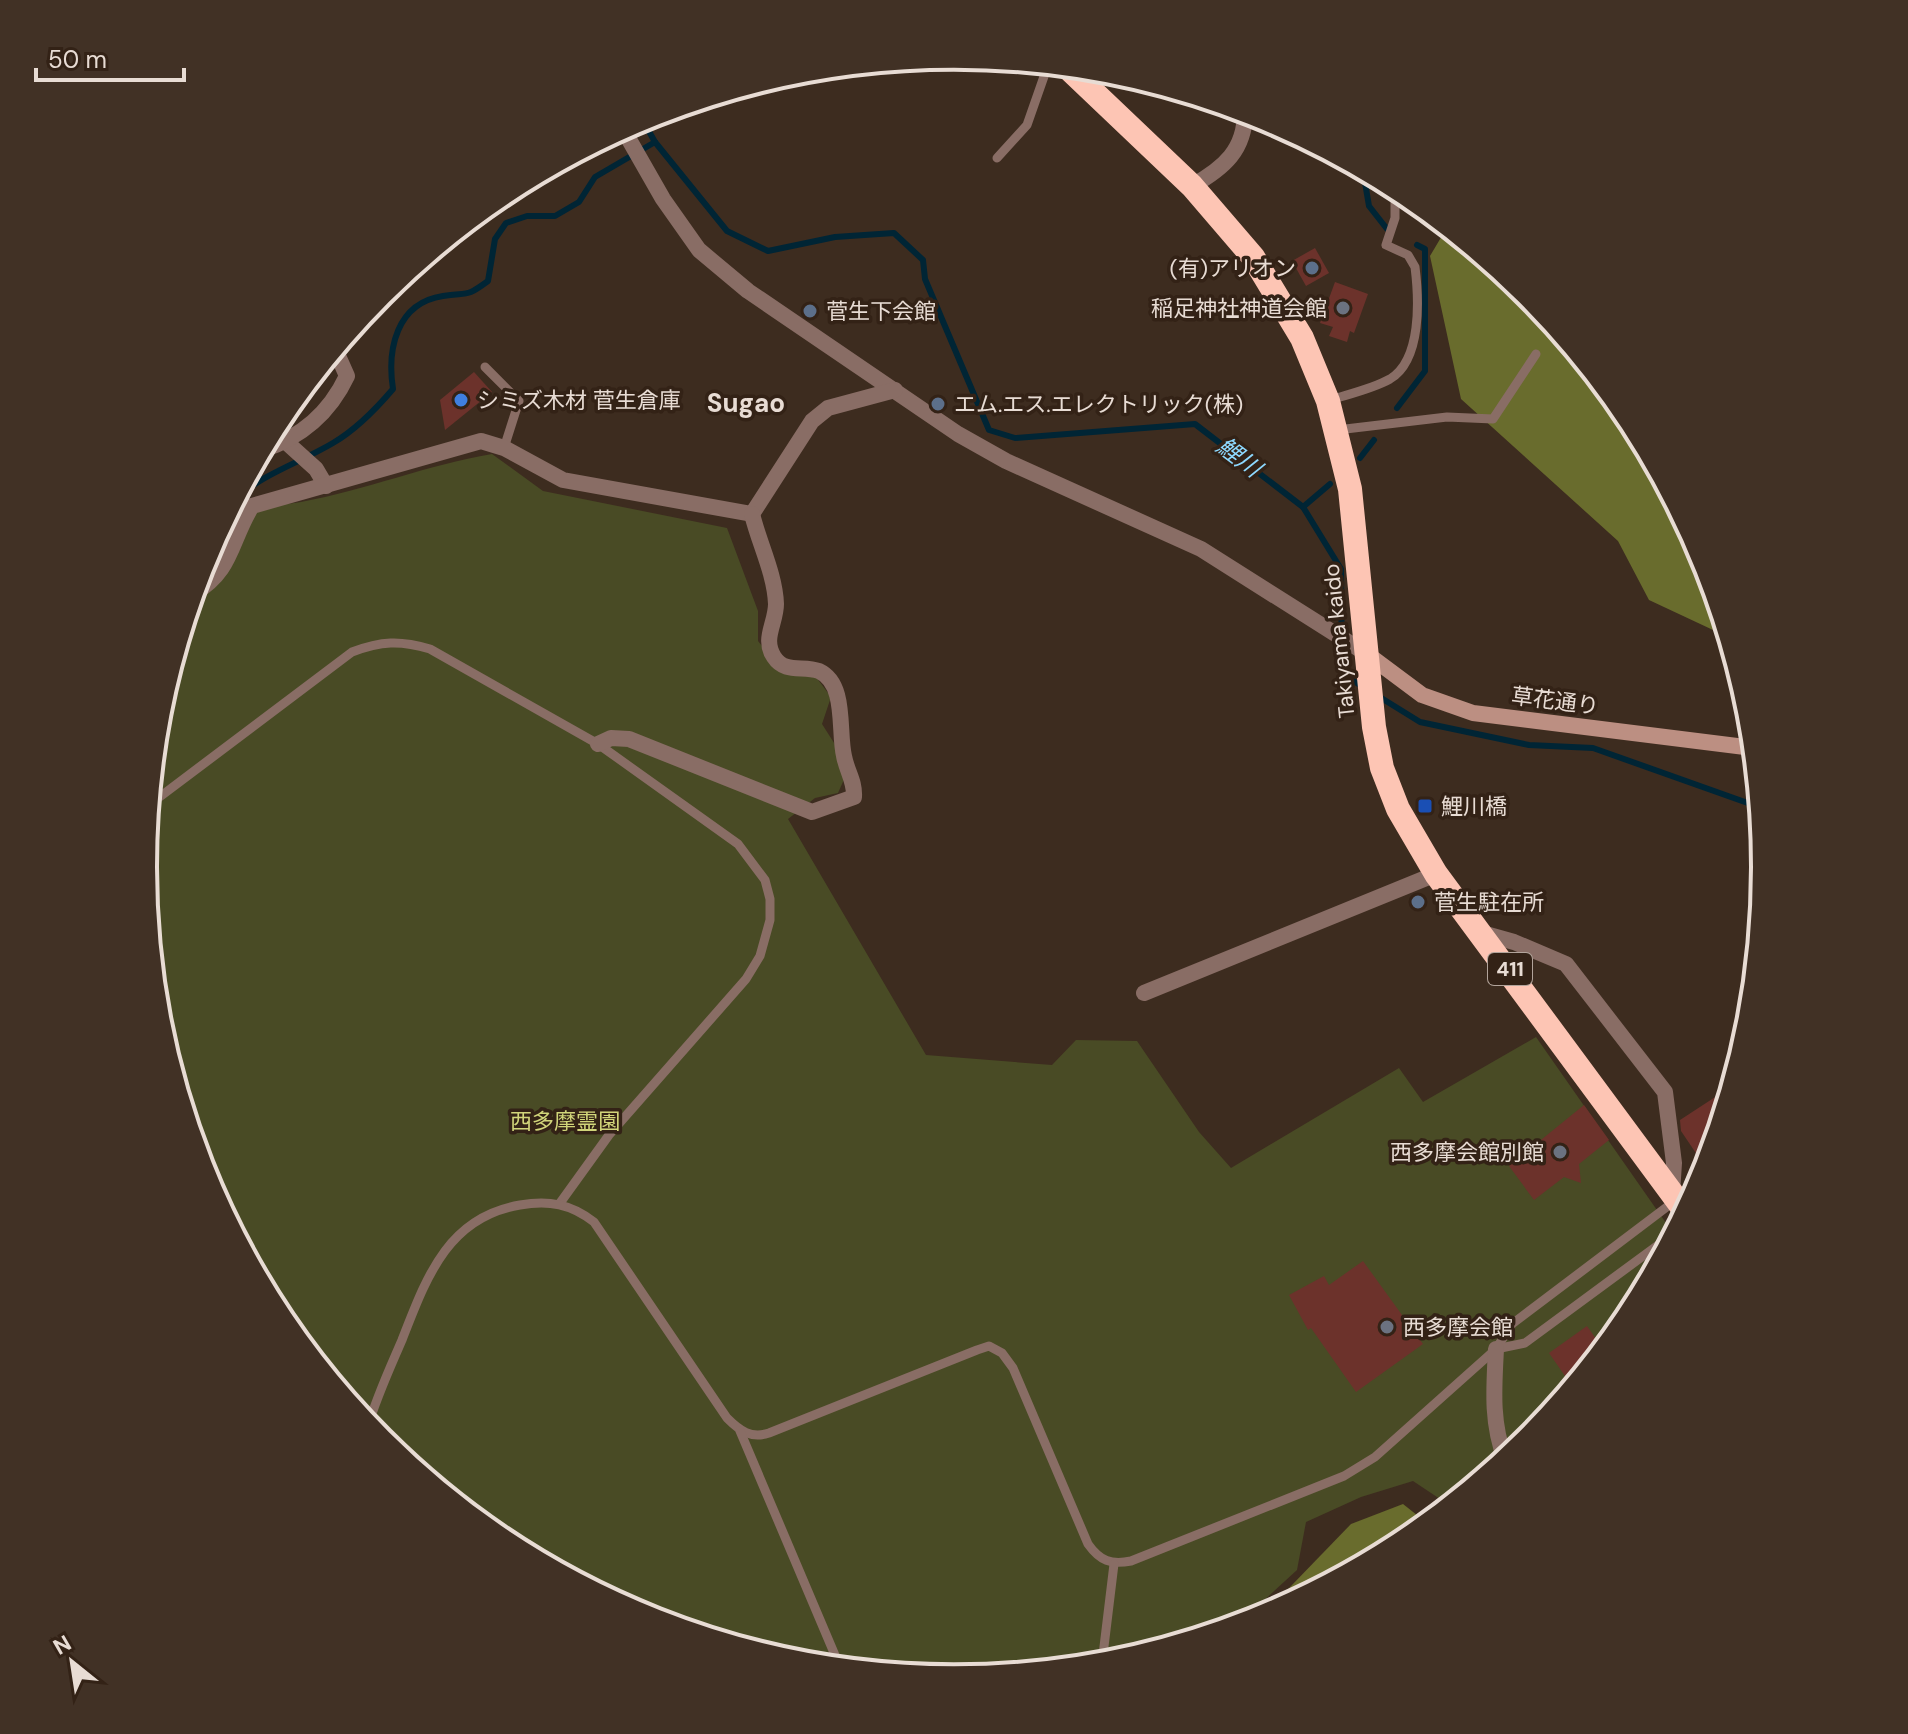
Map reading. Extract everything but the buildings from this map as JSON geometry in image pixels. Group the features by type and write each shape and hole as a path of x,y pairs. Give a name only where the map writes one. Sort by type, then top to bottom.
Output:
{"highway":[{"name":"Takiyama kaido","path":"1081,81 1192,186 1253,257 1302,338 1328,401 1350,489 1362,656 1382,768 1392,796 1436,874 1678,1200"}],"street":[{"path":"1192,186 1237,153 1245,126"},
{"path":"629,140 699,250 721,272 958,434 1006,461 1201,549 1362,656"},
{"path":"278,445 286,442 334,403 347,376 340,360"},
{"path":"598,744 611,738 629,739 812,812 854,797 855,782 844,759 838,698 828,677 816,670 784,667 773,657 767,640 776,609 775,593 752,514 812,421 828,408 895,390"},
{"path":"209,585 224,569 252,506 481,441 504,448 563,480 752,514"},
{"path":"286,442 316,469 326,486"},
{"name":"草花通り","path":"1362,656 1422,695 1473,713 1741,747"},
{"path":"1144,993 1436,874"},
{"path":"1482,933 1514,942 1566,964 1665,1092 1678,1200"},
{"path":"1496,1349 1493,1410 1500,1447"}],"lane":[{"path":"997,158 1027,125 1044,76"},
{"path":"1328,401 1391,378 1413,346 1415,267 1408,255 1386,245 1395,218 1395,203"},
{"path":"1337,430 1447,417 1493,419 1536,354"},
{"path":"485,367 519,401 504,448"},
{"path":"161,796 352,652 375,643 400,640 430,649 598,744 738,844 765,880 770,920 760,956 746,979 609,1135 560,1203"},
{"path":"373,1412 428,1274 446,1246 470,1222 499,1208 537,1202 560,1203 578,1209 594,1222 727,1418 740,1431 835,1655"},
{"path":"740,1431 759,1436 769,1433 989,1346 1002,1353 1013,1368 1088,1544 1097,1556 1114,1564 1131,1561 1344,1476 1375,1457 1496,1349 1512,1324 1677,1202"},
{"path":"1496,1349 1525,1343 1654,1248"},
{"path":"1104,1650 1114,1564"}],"green space":[{"path":"1441,237 1518,303 1586,382 1617,424 1669,514 1715,631 1649,600 1618,541 1461,399 1430,256"},
{"name":"西多摩霊園","path":"492,454 543,491 727,528 758,611 758,641 782,671 813,673 831,697 822,724 836,746 846,775 838,793 815,798 788,819 926,1055 1052,1065 1076,1040 1137,1041 1199,1132 1231,1168 1399,1068 1423,1102 1536,1037 1667,1224 1617,1310 1586,1352 1518,1431 1439,1499 1413,1481 1361,1497 1306,1522 1297,1570 1263,1601 1160,1637 1058,1657 954,1664 902,1662 799,1649 748,1637 698,1622 601,1582 511,1530 469,1499 390,1431 322,1352 291,1310 239,1220 199,1123 172,1022 164,971 157,867 164,763 184,661 218,562 237,527 249,514 263,508 325,497"},
{"path":"1403,1504 1417,1515 1352,1557 1286,1591 1351,1524"}],"waterway":[{"name":"鯉川","path":"649,131 727,231 768,251 835,237 894,233 923,260 925,279 989,430 1015,438 1195,424 1303,507 1341,569 1342,674 1365,688"},
{"path":"255,485 342,437 373,411 393,389 394,344 405,318 427,300 471,292 488,281 495,239 506,223 527,216 555,216 579,202 595,177 655,142"},
{"path":"1365,185 1369,206 1387,229"},
{"path":"1397,408 1425,371 1425,249 1417,245"},
{"path":"1360,458 1374,440"},
{"path":"1303,507 1330,484"},
{"name":"鯉川","path":"1378,696 1420,722 1529,745 1593,748 1748,803"}],"place":[{"name":"(有)アリオン","path":"1312,268"},
{"name":"稲足神社神道会館","path":"1343,308"},
{"name":"菅生下会館","path":"810,311"},
{"name":"シミズ木材 菅生倉庫","path":"461,400"},
{"name":"エム.エス.エレクトリック(株)","path":"938,404"},
{"name":"鯉川橋","path":"1425,806"},
{"name":"菅生駐在所","path":"1418,902"},
{"name":"西多摩会館別館","path":"1560,1152"},
{"name":"西多摩会館","path":"1387,1327"}],"district":[{"name":"Sugao","path":"746,403"}]}
